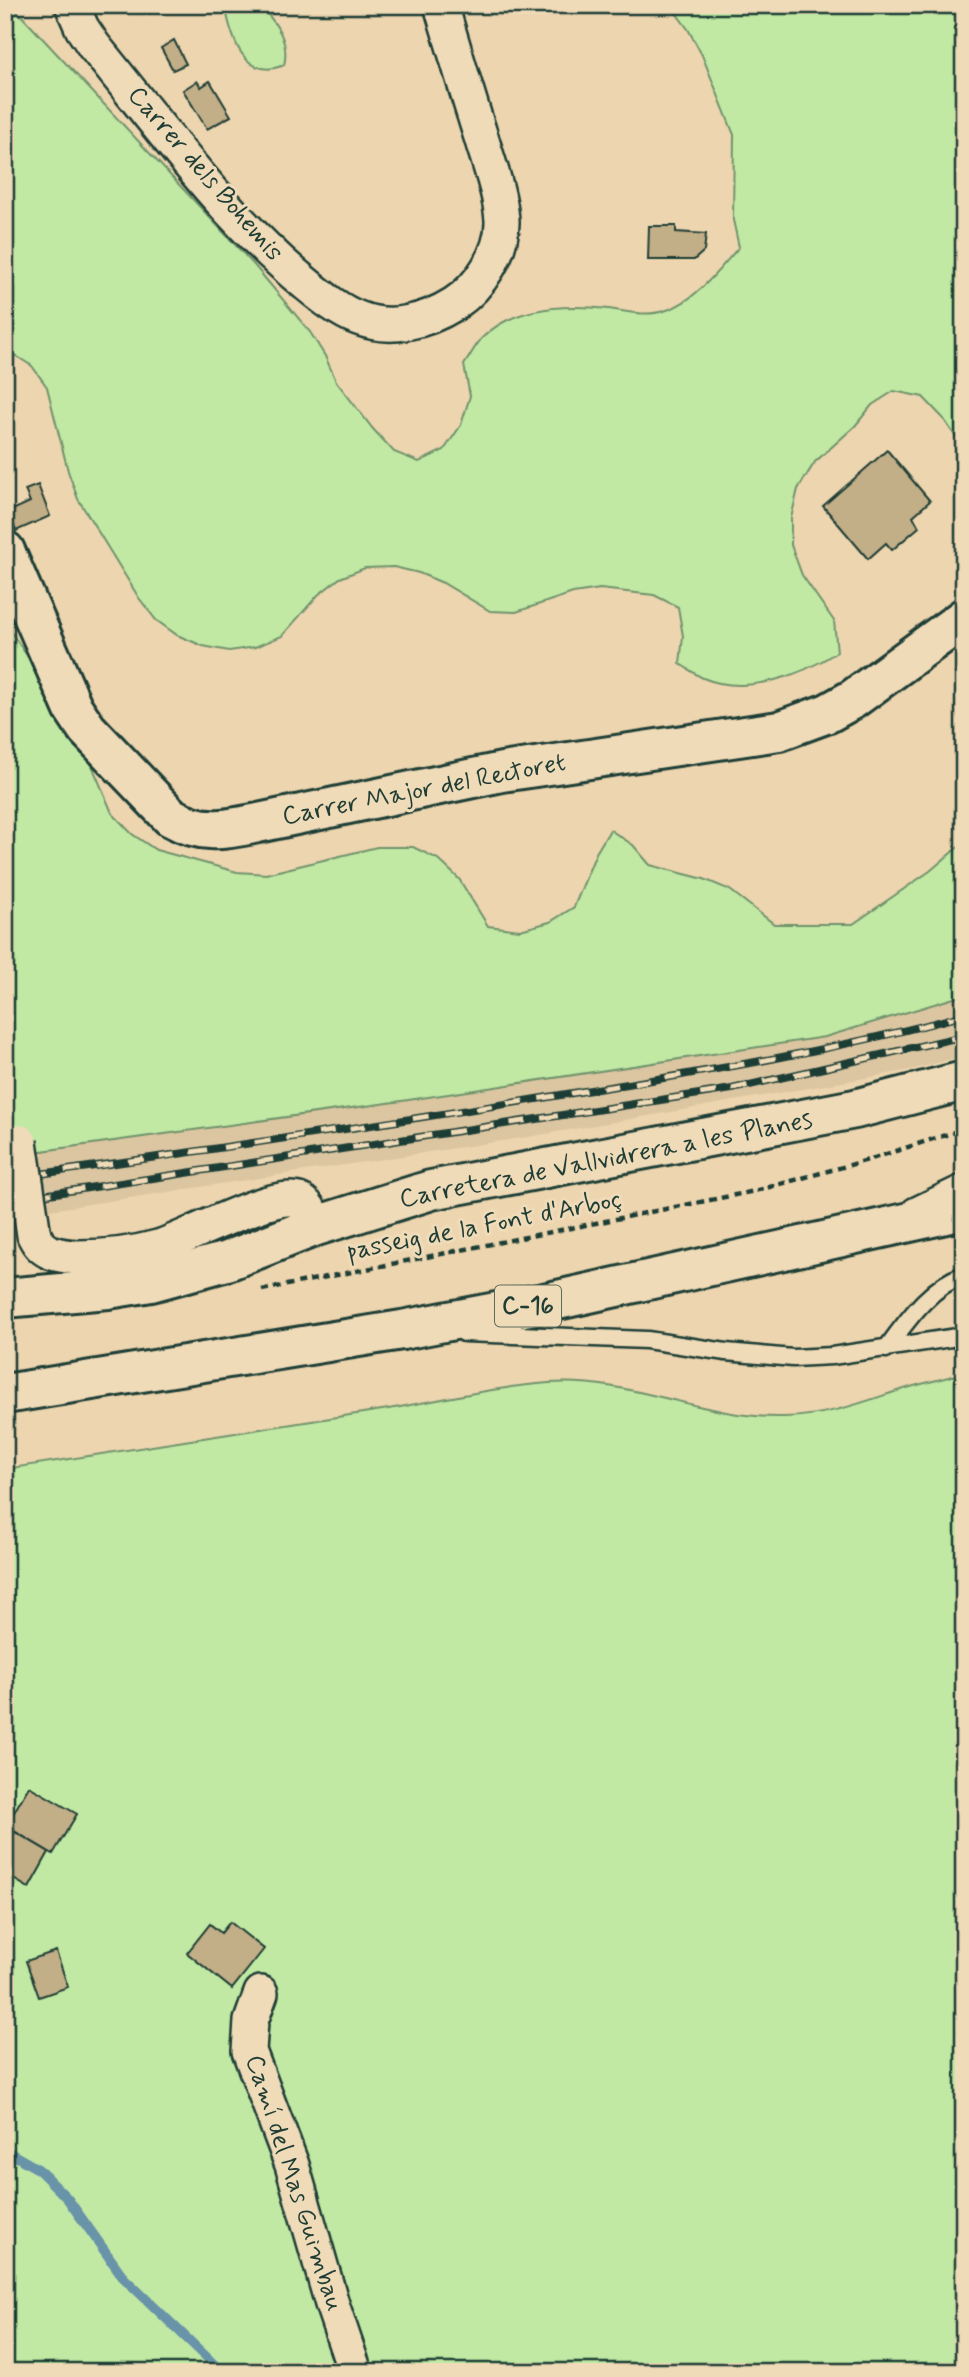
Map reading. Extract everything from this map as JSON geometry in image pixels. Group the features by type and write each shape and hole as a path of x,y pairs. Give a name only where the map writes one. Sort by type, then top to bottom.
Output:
{"main road":[{"name":"Carrer Major del Rectoret","path":"5,551 65,692 87,729 171,817 204,830 222,830 258,823 502,772 779,732 828,713 853,699 964,618"},
{"name":"Carretera de Vallvidrera a les Planes","path":"5,1298 108,1289 151,1282 227,1261 316,1227 430,1190 855,1109 964,1081"},
{"name":"C-16","path":"5,1394 402,1330 557,1300 964,1210"}],"street":[{"name":"Carrer dels Bohemis","path":"72,5 94,46 203,179 271,255 337,307 356,318 377,324 421,320 441,312 461,299 477,284 499,243 502,220 494,180 441,5"},
{"path":"13,1135 34,1235 38,1244 53,1254 86,1257 160,1247 256,1207 293,1199 307,1205 316,1227"},
{"name":"Camí del Mas Guimbau","path":"261,1993 251,2021 249,2052 292,2165 332,2304 355,2372"}],"lane":[{"path":"852,1235 964,1182"},
{"path":"886,1349 918,1307 954,1278 964,1275"},
{"path":"402,1330 647,1340 726,1352 793,1358 832,1356 964,1336"}],"path":[{"name":"passeig de la Font d'Arboç","path":"249,1292 755,1191 868,1160 964,1129"}],"shaded area":[{"path":"964,995 964,1056 911,1070 534,1136 5,1217 5,1156 395,1102 825,1037"}],"green space":[{"path":"5,5 15,5 16,10 254,265 310,332 336,381 373,429 394,452 419,462 444,450 461,425 470,396 464,365 479,341 495,327 525,313 558,308 593,307 645,314 667,310 698,291 739,247 733,220 734,135 702,55 688,29 670,5 964,5 964,449 943,418 923,397 894,391 872,405 855,426 815,462 798,489 791,518 791,545 802,575 834,621 837,652 806,669 772,681 737,685 720,683 703,678 680,664 683,636 678,607 654,595 600,589 573,593 516,612 490,611 443,583 394,567 365,568 340,578 318,595 282,636 255,647 229,651 203,646 177,635 156,620 139,598 78,499 68,471 47,387 32,366 5,349"},
{"path":"225,5 260,5 283,40 284,65 270,69 249,62 235,42"},
{"path":"5,623 78,732 112,813 132,834 156,850 237,872 266,874 377,847 413,847 438,859 459,879 488,926 520,930 550,922 574,907 596,853 610,830 633,845 650,865 704,879 730,890 774,924 853,924 930,871 964,842 964,995 825,1037 395,1102 5,1156"},
{"path":"964,1373 964,2372 5,2372 5,1469 528,1385 579,1383 609,1386 725,1412 784,1417 842,1408"}],"building":[{"path":"174,40 186,64 173,70 161,48"},
{"path":"197,81 201,87 210,81 231,116 207,129 183,90"},
{"path":"649,226 676,226 676,232 706,234 704,251 694,260 648,260"},
{"path":"887,450 930,501 913,516 919,527 892,550 886,543 868,559 823,506"},
{"path":"38,485 50,516 16,531 8,512 30,502 25,490"},
{"path":"964,667 964,686 955,673"},
{"path":"29,1786 77,1814 53,1854 6,1826"},
{"path":"15,1832 49,1852 29,1888 5,1874 5,1849"},
{"path":"230,1922 264,1949 232,1989 187,1953 210,1924 221,1933"},
{"path":"56,1951 68,1987 39,1997 26,1961"}],"waterway":[{"path":"5,2150 38,2169 67,2198 124,2278 222,2372"}],"railway":[{"path":"33,1175 374,1125 676,1076 821,1049 964,1015"},
{"path":"36,1196 732,1089 964,1036"},
{"path":"5,1179 11,1178"},
{"path":"5,1201 13,1199"}]}
